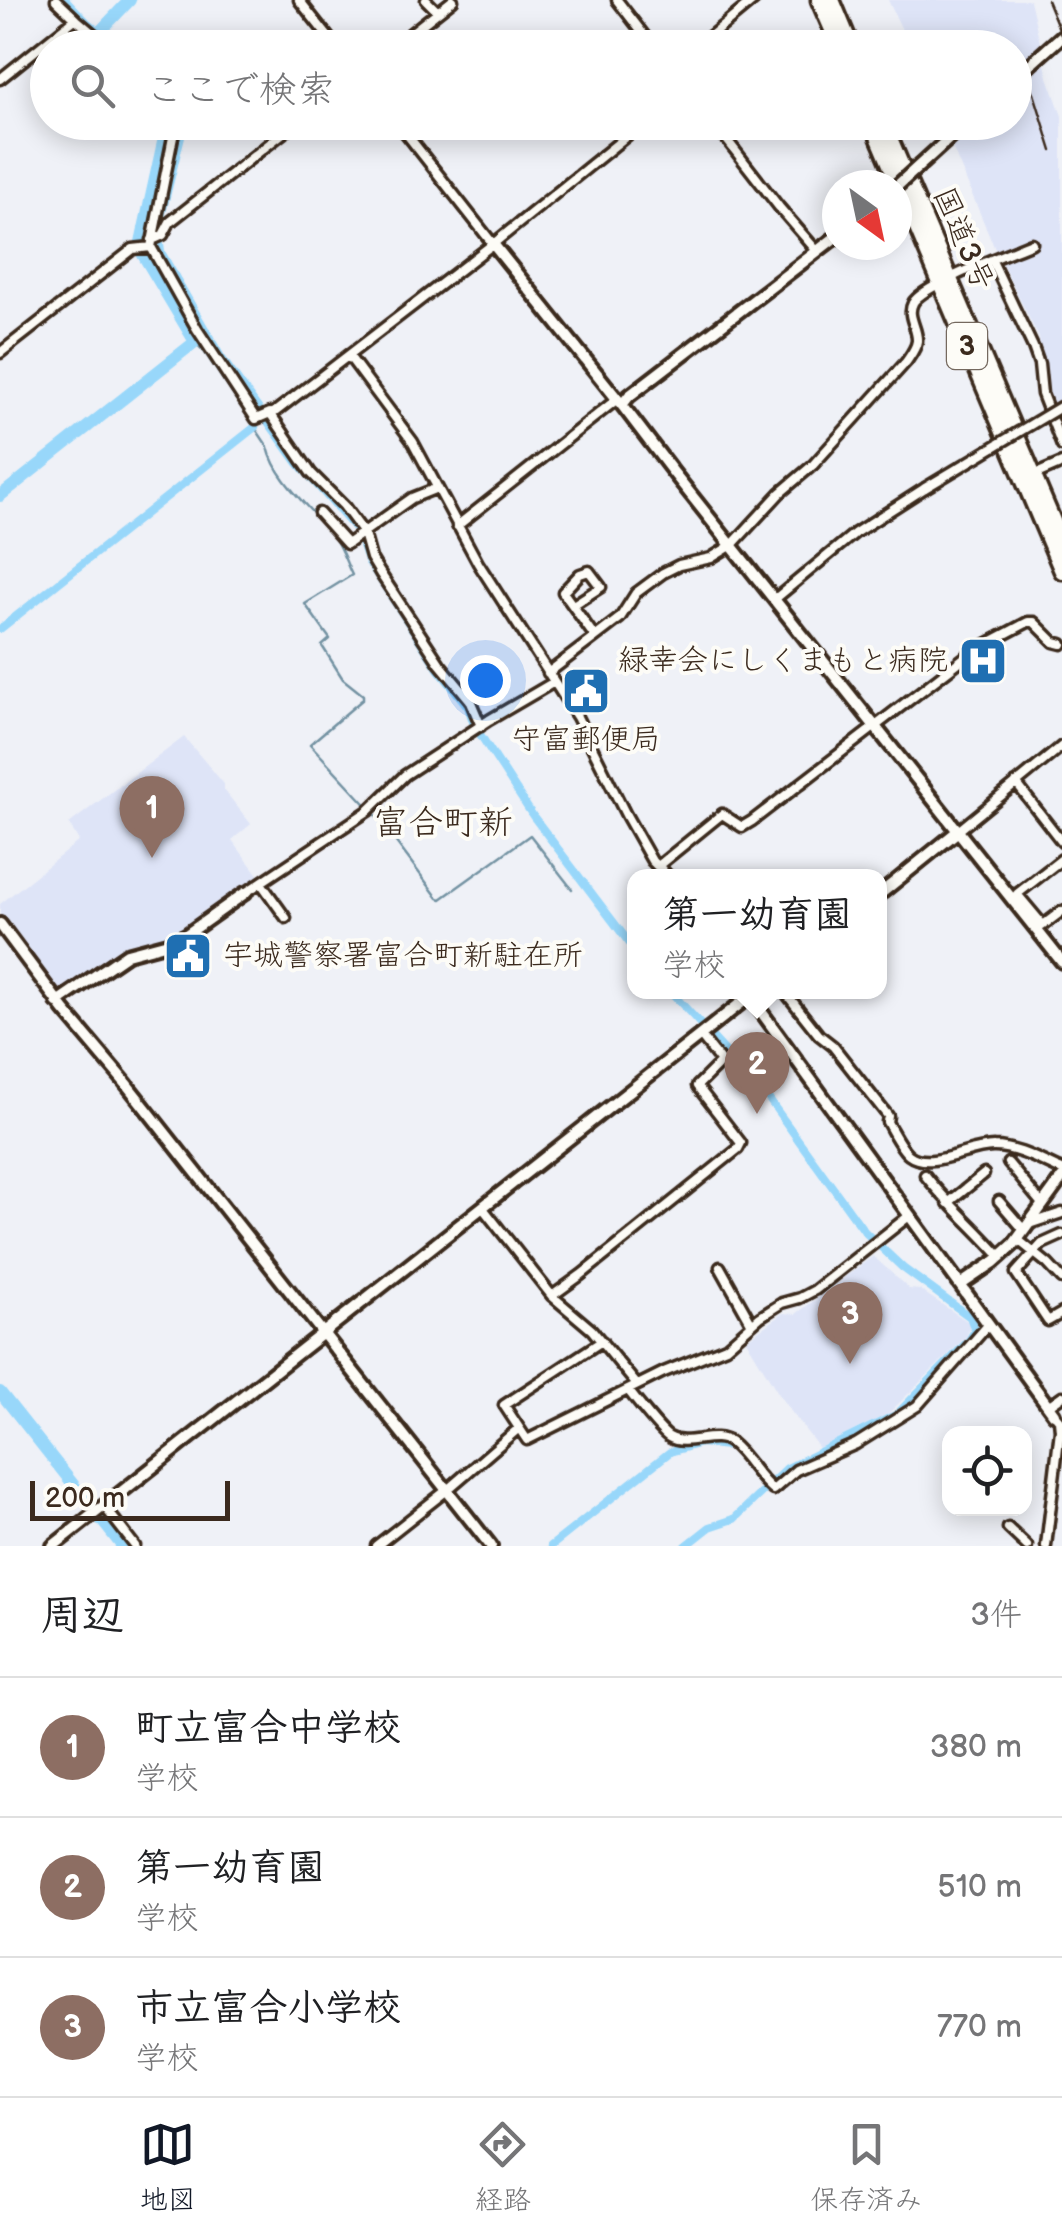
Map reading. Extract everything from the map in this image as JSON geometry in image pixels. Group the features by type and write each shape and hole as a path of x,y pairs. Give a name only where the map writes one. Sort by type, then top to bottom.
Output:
{"highway":[{"path":"819,0 832,30"},
{"path":"832,0 844,30"},
{"name":"国道3号","path":"880,140 945,281"},
{"name":"国道3号","path":"890,140 1062,570"},
{"name":"国道3号","path":"1028,477 1062,542"}],"street":[{"path":"56,0 90,30"},
{"path":"299,0 323,30"},
{"path":"426,0 438,12"},
{"path":"415,30 453,0"},
{"path":"617,0 640,30"},
{"path":"718,30 754,0"},
{"path":"61,30 75,19"},
{"path":"1032,63 1062,36"},
{"path":"0,79 30,55"},
{"path":"173,140 154,242 197,329 256,419 349,356 622,140"},
{"path":"0,353 136,248 154,242 170,222 273,140"},
{"path":"410,140 958,831 1040,927"},
{"path":"726,140 817,251"},
{"path":"912,172 947,140"},
{"path":"548,672 620,618 636,593 663,574 679,565 711,558 732,545 823,454 906,362 917,340 911,305 926,291 1032,243"},
{"path":"458,526 822,247"},
{"path":"992,261 1033,347 1042,394 1062,446"},
{"path":"349,356 413,442 478,563 577,716 626,815 660,869"},
{"path":"779,604 855,532 1062,406"},
{"path":"266,415 311,473 344,506 380,573 440,664 470,700 478,728"},
{"path":"1028,477 1062,463"},
{"path":"319,513 347,544 412,498 438,488"},
{"path":"574,605 601,587 591,572 580,574 564,591 595,638"},
{"path":"664,869 722,814 742,827 752,821 973,651 1028,622 1034,622 1054,642 1062,644"},
{"path":"58,1002 126,954 186,935 371,808 405,775 554,682"},
{"path":"887,888 1062,746"},
{"path":"1016,784 1062,842"},
{"path":"1062,858 1017,894 1062,962"},
{"path":"261,883 286,918"},
{"path":"1040,927 1062,911"},
{"path":"0,924 492,1546"},
{"path":"54,1546 743,999"},
{"path":"754,999 1060,1420 1046,1546"},
{"path":"790,999 888,1116 887,1122 909,1155 930,1162 994,1147 1019,1152 1062,1170"},
{"path":"552,1296 742,1143 697,1086 720,1062 704,1032"},
{"path":"1008,1163 1042,1204"},
{"path":"948,1203 984,1174"},
{"path":"925,1175 1001,1256"},
{"path":"960,1284 1001,1256 1062,1178"},
{"path":"999,1200 1035,1254 1061,1275"},
{"path":"482,1207 552,1296 602,1341 668,1437 721,1438 730,1442 773,1490 796,1470 856,1444 916,1406 989,1324"},
{"path":"1023,1231 1062,1213"},
{"path":"602,1341 504,1405 528,1440 726,1347 782,1303 814,1290 909,1216"},
{"path":"1062,1234 1042,1244 1016,1273 1048,1321 1062,1313"},
{"path":"720,1267 752,1324"},
{"path":"1051,1410 1062,1396"},
{"path":"376,1546 519,1428"},
{"path":"103,1507 136,1546"},
{"path":"1008,1528 1016,1542 1028,1546"}],"shaded area":[{"path":"888,0 1030,0 1048,77 1062,116 1062,434 1046,391 1039,338 995,249 949,140 1032,140 1032,30 902,30"},
{"path":"184,737 224,784 224,790 251,824 232,840 259,876 185,929 117,953 59,991 0,915 0,904 79,841 69,824"},
{"path":"873,1256 909,1289 920,1290 970,1323 967,1336 888,1414 819,1448 783,1401 746,1340 783,1313 796,1314"}],"waterway":[{"path":"66,0 97,30"},
{"path":"101,30 130,0"},
{"path":"0,496 195,342 143,255 141,242 163,140"},
{"path":"180,140 158,229 161,252 221,357 297,462 358,532 368,561 439,670 468,707 474,725 533,816 627,940"},
{"path":"195,342 268,447 287,484 334,538 352,575 305,604 330,639 322,646 343,679 363,699 310,744 374,813 438,898 530,835 572,889"},
{"path":"0,629 255,427"},
{"path":"677,999 768,1098 865,1232 903,1268 970,1317 975,1330 897,1414 787,1468 734,1519 710,1527 686,1546"},
{"path":"0,1392 122,1546"},
{"path":"551,1546 670,1452 701,1443 727,1446"}],"railway":[{"path":"1047,0 1062,36"},
{"path":"1032,87 1052,151"}],"place":[{"name":"緑幸会にしくまもと病院","path":"983,661"},
{"name":"守富郵便局","path":"586,691"},
{"name":"町立富合中学校","path":"152,858"},
{"name":"宇城警察署富合町新駐在所","path":"188,956"},
{"name":"第一幼育園","path":"757,1114"},
{"name":"市立富合小学校","path":"850,1364"}],"district":[{"name":"富合町新","path":"443,823"}]}
